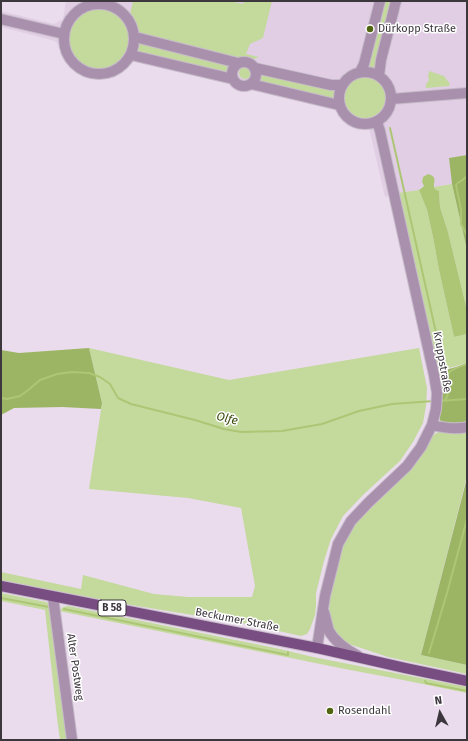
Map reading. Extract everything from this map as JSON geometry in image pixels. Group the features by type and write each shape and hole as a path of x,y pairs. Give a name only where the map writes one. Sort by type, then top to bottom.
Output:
{"main road":[{"name":"Beckumer Straße","path":"1,586 317,648 467,681"}],"street":[{"path":"360,72 364,64 380,1"},
{"path":"379,76 396,1"},
{"path":"100,2 119,10 125,15 132,25 134,47 128,60 118,69 105,74 92,74 80,69 70,59 65,47 64,34 68,22 81,5 90,5 100,2"},
{"path":"1,19 64,34"},
{"path":"134,37 238,63"},
{"path":"131,55 233,79 239,85 251,84 339,105"},
{"path":"233,79 232,70 235,65 245,61 255,68 331,85 342,85"},
{"path":"251,84 256,76 255,68"},
{"path":"360,72 370,72 379,76 384,80 391,92 389,108 384,116 374,123 358,124 350,120 343,113 339,105 339,94 342,85 346,79 360,72"},
{"path":"391,99 467,93"},
{"name":"Kruppstraße","path":"317,648 325,596 338,544 351,521 407,466 421,447 432,425 436,409 437,393 434,374 380,131 374,123"},
{"path":"432,425 443,428 459,429 467,427"},
{"name":"Alter Postweg","path":"53,597 72,740"},
{"path":"323,608 329,630 332,635 348,651 361,658"}],"shaded area":[{"path":"66,1 467,1 467,155 449,158 452,184 434,187 435,183 423,177 422,182 424,186 419,190 398,193 385,197 369,128 357,126 348,122 327,105 258,88 241,88 235,86 229,81 141,60 134,61 125,69 104,79 93,78 80,74 70,67 64,58 60,46 55,41 1,27 1,11 54,24 63,19"},
{"path":"133,1 230,1 243,4 244,1 272,1 263,38 250,44 246,54 259,57 251,60 239,60 139,33 130,14"},
{"path":"383,1 393,2 377,70 366,69"},
{"path":"99,8 111,11 121,17 127,27 130,39 127,51 121,61 111,67 99,70 87,67 77,61 71,51 68,39 71,27 77,17 87,11"},
{"path":"137,42 232,64 230,74 135,52"},
{"path":"245,67 249,69 251,73 249,77 245,79 241,77 239,73 241,69"},
{"path":"261,71 337,89 336,100 258,81"},
{"path":"429,71 444,76 450,84 449,86 426,88 426,84 429,80"},
{"path":"361,76 369,76 377,79 383,85 386,97 383,109 377,115 369,118 361,118 353,115 347,109 344,101 344,93 347,85 353,79"},
{"path":"467,155 467,250 452,184 449,158"},
{"path":"428,174 434,177 434,187 439,191 440,207 448,232 467,310 467,334 454,337 427,210 419,190 424,186 422,182 423,177"},
{"path":"452,184 467,250 467,310 448,232 440,207 439,191 434,187"},
{"path":"419,190 427,210 454,337 467,334 467,363 438,371 398,193"},
{"path":"89,348 229,380 419,348 427,388 423,423 413,442 400,461 363,495 343,516 331,539 324,561 316,593 315,615 307,634 301,636 247,624 119,603 1,580 1,572 81,589 83,575 154,594 188,597 252,597 255,586 241,508 188,498 89,489 102,403"},
{"path":"89,348 102,403 101,409 62,407 14,408 1,415 1,350 19,353"},
{"path":"467,364 467,424 443,425 439,418 442,392 438,372"},
{"path":"467,429 467,476 421,655 467,665 467,674 388,657 346,643 336,634 329,623 330,592 342,546 354,524 391,489 410,468 432,436 436,433 444,431"},
{"path":"467,478 467,665 421,655"},
{"path":"1,593 46,602 51,606 71,740 60,740 45,610 1,601"},
{"path":"68,606 313,657 467,687 467,693 59,611 63,607"}],"waterway":[{"path":"390,128 446,377"},
{"path":"467,176 456,185 461,210 461,224 467,235"},
{"path":"445,400 448,393 446,381 448,373 453,369 467,364"},
{"name":"Olfe","path":"1,398 7,399 20,396 40,380 57,374 72,372 89,373 100,377 110,384 118,398 131,404 224,429 241,432 282,431 322,424 359,411 392,404 434,401"},
{"name":"Olfe","path":"440,401 467,399"},
{"path":"429,653 467,519"},
{"path":"1,598 49,607"},
{"path":"64,609 288,655 288,652"},
{"path":"425,681 426,683 467,691"}],"place":[{"name":"Dürkopp Straße","path":"370,29"},
{"name":"Rosendahl","path":"330,711"}]}
